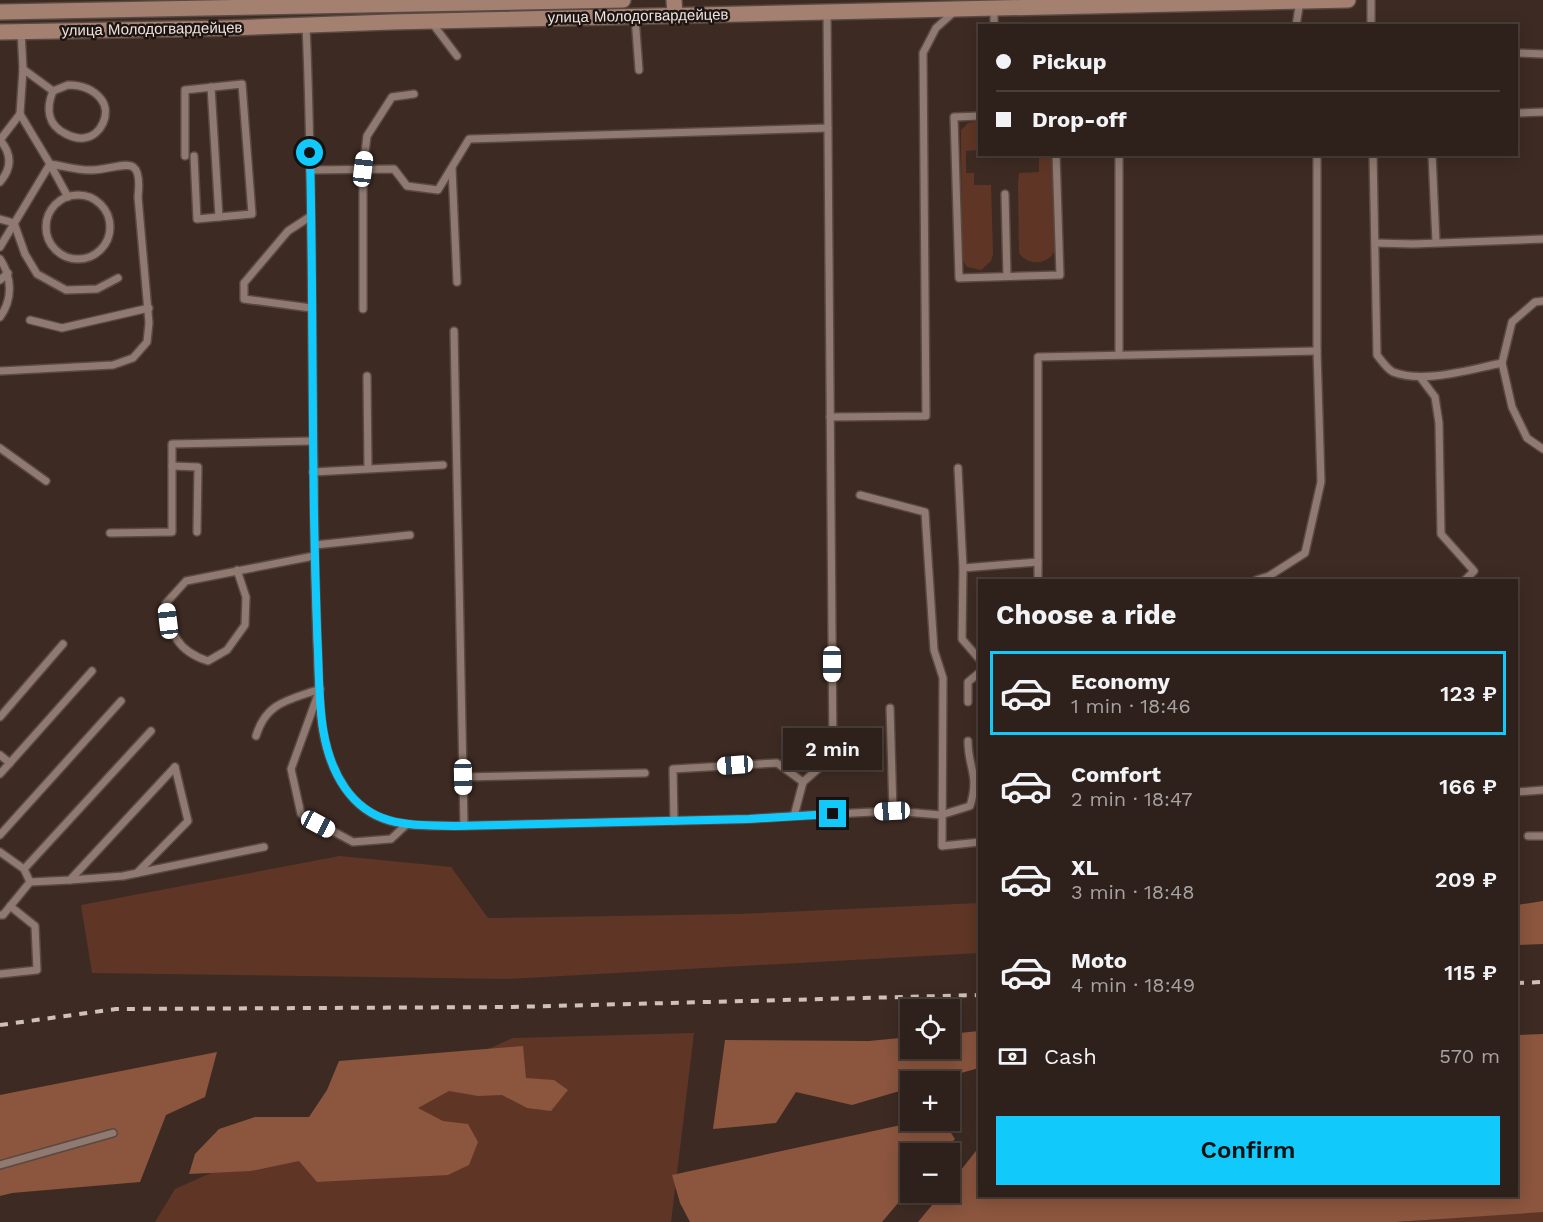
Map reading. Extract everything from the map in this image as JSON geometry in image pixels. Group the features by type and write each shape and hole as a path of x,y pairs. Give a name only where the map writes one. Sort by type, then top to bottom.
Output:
{"main road":[{"name":"улица Молодогвардейцев","path":"0,12 21,6 623,0"},
{"path":"674,0 675,16"},
{"name":"улица Молодогвардейцев","path":"0,32 994,8 1061,3 1348,0"},
{"path":"155,4 156,30"},
{"path":"229,4 230,28"}],"lane":[{"path":"1371,0 1371,24"},
{"path":"1296,24 1300,1"},
{"path":"994,8 994,24"},
{"path":"830,417 926,416 923,53 936,28 957,9"},
{"path":"794,816 803,782 833,756 827,11"},
{"path":"635,17 639,70"},
{"path":"430,21 457,56"},
{"path":"306,26 311,216 314,556 321,724 333,767 346,789 364,809 383,820 406,825 464,826 749,819 892,811 941,815 970,806 977,771 968,750 968,741"},
{"path":"0,182 10,167 10,157 0,140 20,114 23,69 21,31"},
{"path":"1518,53 1543,54"},
{"path":"23,69 53,91"},
{"path":"185,156 185,90 242,84 252,214 197,219 194,156"},
{"path":"68,85 75,85 98,96 104,104 106,113 103,124 97,132 86,139 74,138 60,131 50,121 48,109 53,91 68,85"},
{"path":"211,87 219,217"},
{"path":"363,309 363,169 367,136 392,98 414,94"},
{"path":"1518,113 1543,112"},
{"path":"20,114 68,197"},
{"path":"978,116 954,117 959,278 1060,274 1056,156"},
{"path":"310,170 394,169 407,186 438,190 469,139 828,128"},
{"path":"1119,156 1119,354"},
{"path":"1259,579 1269,576 1305,554 1321,482 1317,351 1317,156"},
{"path":"1373,156 1377,355 1392,371 1420,377 1503,363"},
{"path":"1432,156 1436,242"},
{"path":"0,247 50,164"},
{"path":"0,371 113,365 133,358 147,342 149,308 138,197 140,179 137,171 131,165 92,170 50,164"},
{"path":"452,167 457,282"},
{"path":"1005,194 1007,276"},
{"path":"84,196 94,200 107,214 110,224 109,236 105,246 93,256 82,259 63,256 53,248 47,237 47,219 50,211 68,197 84,196"},
{"path":"311,216 288,231 244,283 244,299 311,308"},
{"path":"0,219 14,223"},
{"path":"14,223 25,254 37,274 66,290 97,289 118,278"},
{"path":"1375,243 1413,244 1543,239"},
{"path":"0,259 8,273 9,297 0,317"},
{"path":"0,280 8,273"},
{"path":"1543,301 1535,302 1512,322 1503,363 1512,407 1527,438 1543,449"},
{"path":"30,320 62,328 149,308"},
{"path":"454,331 464,826"},
{"path":"1038,579 1038,357 1317,351"},
{"path":"367,376 368,468"},
{"path":"1420,377 1435,397 1439,423 1441,534 1474,571 1466,579"},
{"path":"110,533 172,532 172,444 313,441"},
{"path":"0,448 46,481"},
{"path":"313,472 443,465"},
{"path":"172,466 198,467 197,532"},
{"path":"958,468 963,568 962,639 978,658"},
{"path":"860,495 926,512 934,650 943,678 942,846 978,842"},
{"path":"315,544 410,535"},
{"path":"237,570 246,597 245,625 227,650 208,661 191,655 175,639 168,621 166,603 186,581 237,570 314,556"},
{"path":"963,568 1038,562"},
{"path":"0,717 63,644"},
{"path":"0,774 93,671"},
{"path":"968,702 968,682 978,674"},
{"path":"256,736 261,720 280,703 320,689"},
{"path":"320,689 291,769 301,814 352,842 391,839 406,825"},
{"path":"0,835 121,701"},
{"path":"890,708 892,811"},
{"path":"24,869 151,730"},
{"path":"0,755 10,763"},
{"path":"674,821 673,769 777,763 803,782"},
{"path":"70,880 175,767 188,821 137,873"},
{"path":"463,777 645,773"},
{"path":"1518,792 1543,790"},
{"path":"1528,836 1543,836"},
{"path":"0,915 3,915 30,882 137,873 264,847"},
{"path":"0,852 24,869 30,882"},
{"path":"0,974 37,970 35,926 10,906"},
{"path":"0,1165 113,1133"}],"shaded area":[{"path":"978,121 978,150 966,151 966,173 974,173 974,185 991,185 993,254 991,261 981,270 967,267 962,259 961,130 968,123"},
{"path":"1039,156 1053,156 1056,248 1049,258 1034,262 1023,258 1019,253 1018,184 1019,173 1039,172"},
{"path":"340,856 451,867 488,918 740,914 978,903 978,953 508,979 92,973 81,905"},
{"path":"1543,901 1543,944 1518,945 1518,905"},
{"path":"978,1031 978,1068 960,1073 960,1071 900,1071 900,1091 852,1105 796,1092 776,1123 713,1129 725,1040 869,1041 900,1038 900,1059 960,1059 960,1033"},
{"path":"694,1033 671,1222 155,1222 175,1189 513,1038"},
{"path":"1543,1034 1543,1212 1396,1222 918,1222 934,1203 960,1203 960,1171 978,1148 978,1197 1518,1197 1518,1035"},
{"path":"523,1046 526,1078 554,1080 568,1090 551,1111 527,1108 502,1095 478,1096 449,1091 418,1108 443,1121 468,1124 478,1142 469,1165 448,1175 317,1182 299,1161 251,1171 189,1174 195,1154 219,1129 255,1117 309,1117 327,1090 339,1061"},
{"path":"217,1052 205,1097 166,1115 140,1182 0,1196 0,1095"},
{"path":"900,1125 900,1131 950,1131 955,1139 951,1143 900,1143 900,1201 882,1222 690,1222 680,1203 672,1175"},
{"path":"1543,1209 1543,1222 1402,1222"}],"railway":[{"path":"1518,983 1543,982"},
{"path":"0,1025 116,1009 512,1007 978,995"}],"route":[{"path":"310,153 314,556 321,724 333,767 346,789 364,809 383,820 406,825 455,826 749,819 833,814"}]}
